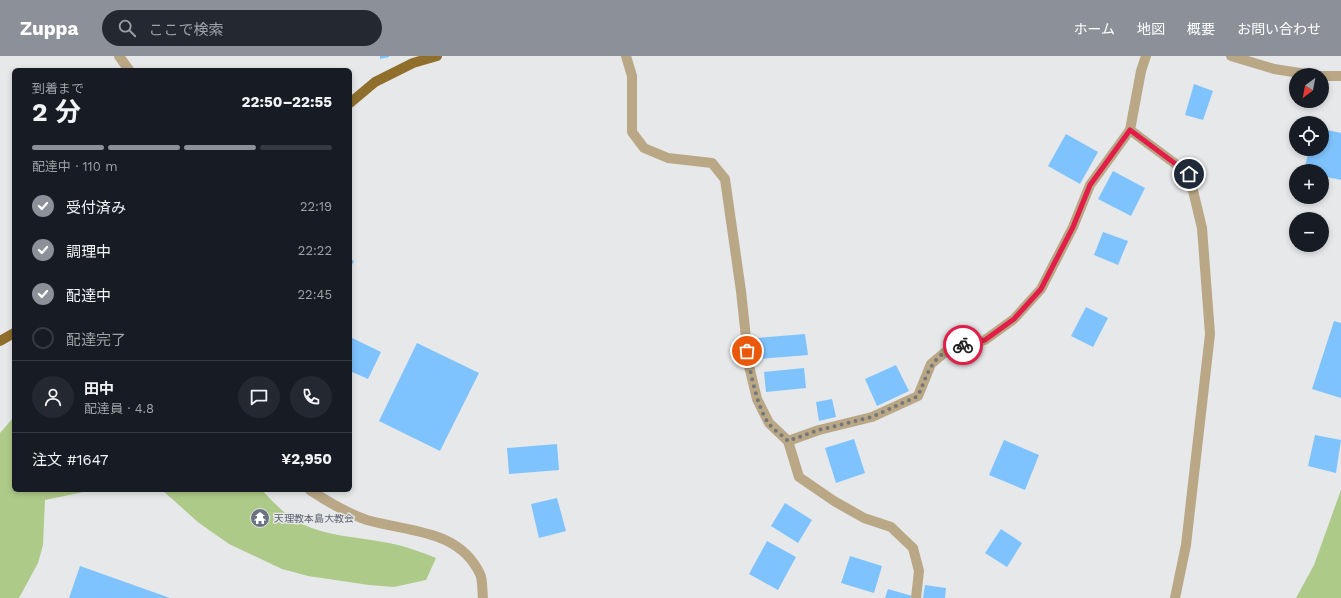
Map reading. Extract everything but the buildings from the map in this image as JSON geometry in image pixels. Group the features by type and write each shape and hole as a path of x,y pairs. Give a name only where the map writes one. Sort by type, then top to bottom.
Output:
{"main road":[{"path":"352,101 375,82 413,63 437,56"},
{"path":"0,341 12,334"}],"street":[{"path":"119,56 128,68"},
{"path":"626,56 632,76 632,132 644,148 668,158 712,163 725,179 741,291 749,366 757,399 769,423 788,441 799,477 834,501 864,518 891,527 913,548 919,571 916,598"},
{"path":"788,441 819,430 872,417 918,396 931,364 950,348 985,340 1014,319 1041,289 1073,227 1090,185 1130,130 1141,71 1146,56"},
{"path":"1231,56 1274,70 1289,72"},
{"path":"1329,76 1341,76"},
{"path":"1130,130 1189,174 1202,228 1210,334 1186,546 1175,598"},
{"path":"313,492 332,505 366,519 442,537 467,553 481,575 483,598"}],"green space":[{"path":"12,419 12,492 83,492 45,500 43,545 38,563 19,598 0,598 0,433"},
{"path":"1341,490 1341,598 1296,598 1314,565"},
{"path":"164,492 264,492 291,517 312,528 342,536 397,545 436,558 426,580 394,587 308,576 282,569 229,544 199,523"}],"way so far":[{"path":"747,351 757,399 769,423 788,441 819,430 872,417 918,396 931,364 950,348 963,345"}],"place":[{"name":"天理教本島大教会","path":"260,518"}],"route":[{"path":"963,345 985,340 1014,319 1041,289 1073,227 1090,185 1130,130 1189,174"}]}
